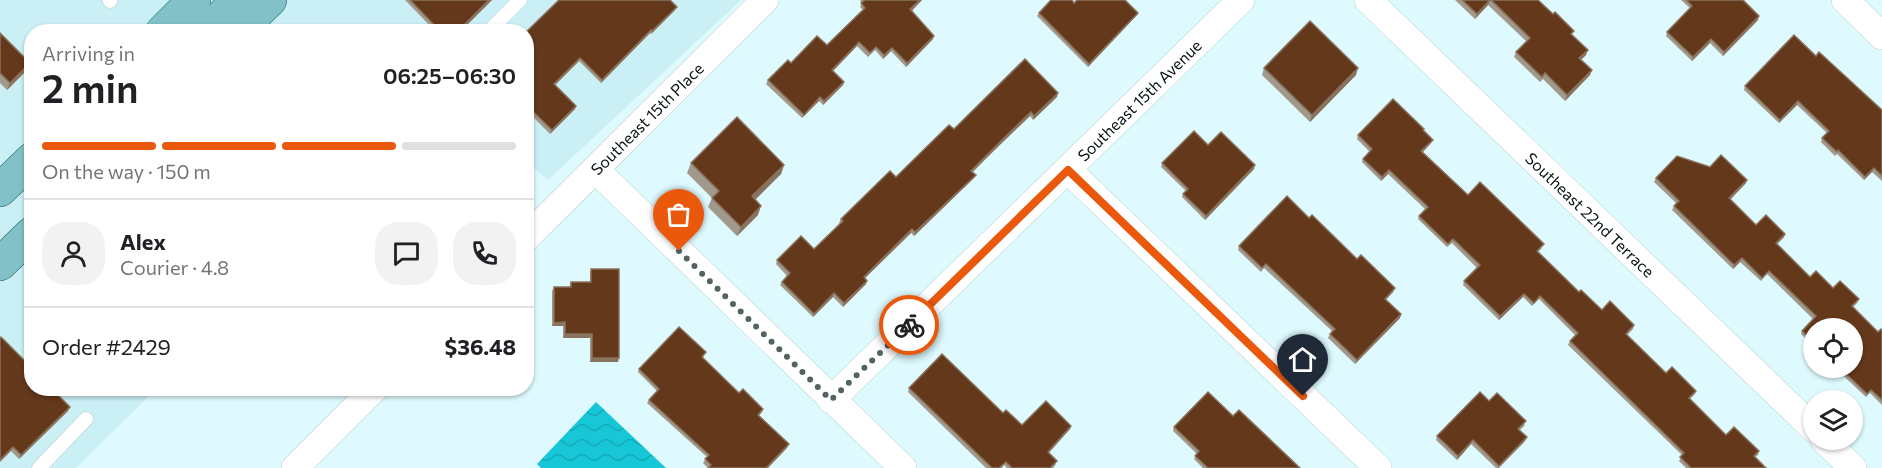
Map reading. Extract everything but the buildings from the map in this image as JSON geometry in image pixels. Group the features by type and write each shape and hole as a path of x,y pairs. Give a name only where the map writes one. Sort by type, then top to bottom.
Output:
{"main road":[{"path":"170,24 194,0"},
{"path":"214,24 238,0"},
{"path":"245,24 270,0"},
{"path":"0,190 24,167"},
{"path":"0,264 24,241"}],"street":[{"name":"Southeast 15th Place","path":"534,230 765,0"},
{"name":"Southeast 15th Avenue","path":"831,400 1241,0"},
{"name":"Southeast 22nd Terrace","path":"1368,0 1803,418"},
{"path":"1845,0 1882,36"},
{"path":"596,170 903,468"},
{"path":"1068,170 1378,468"},
{"path":"297,467 367,396"},
{"path":"1834,450 1853,468"}],"lane":[{"path":"496,24 520,0"},
{"path":"39,468 86,419"}],"shaded area":[{"path":"0,0 741,0 548,180 534,169 534,24 24,24 24,396 149,396 76,468 0,468"}],"water":[{"path":"596,402 666,468 541,468 537,464"}],"way so far":[{"path":"679,251 831,400 909,325"}],"route":[{"path":"909,325 1068,170 1303,396"}]}
